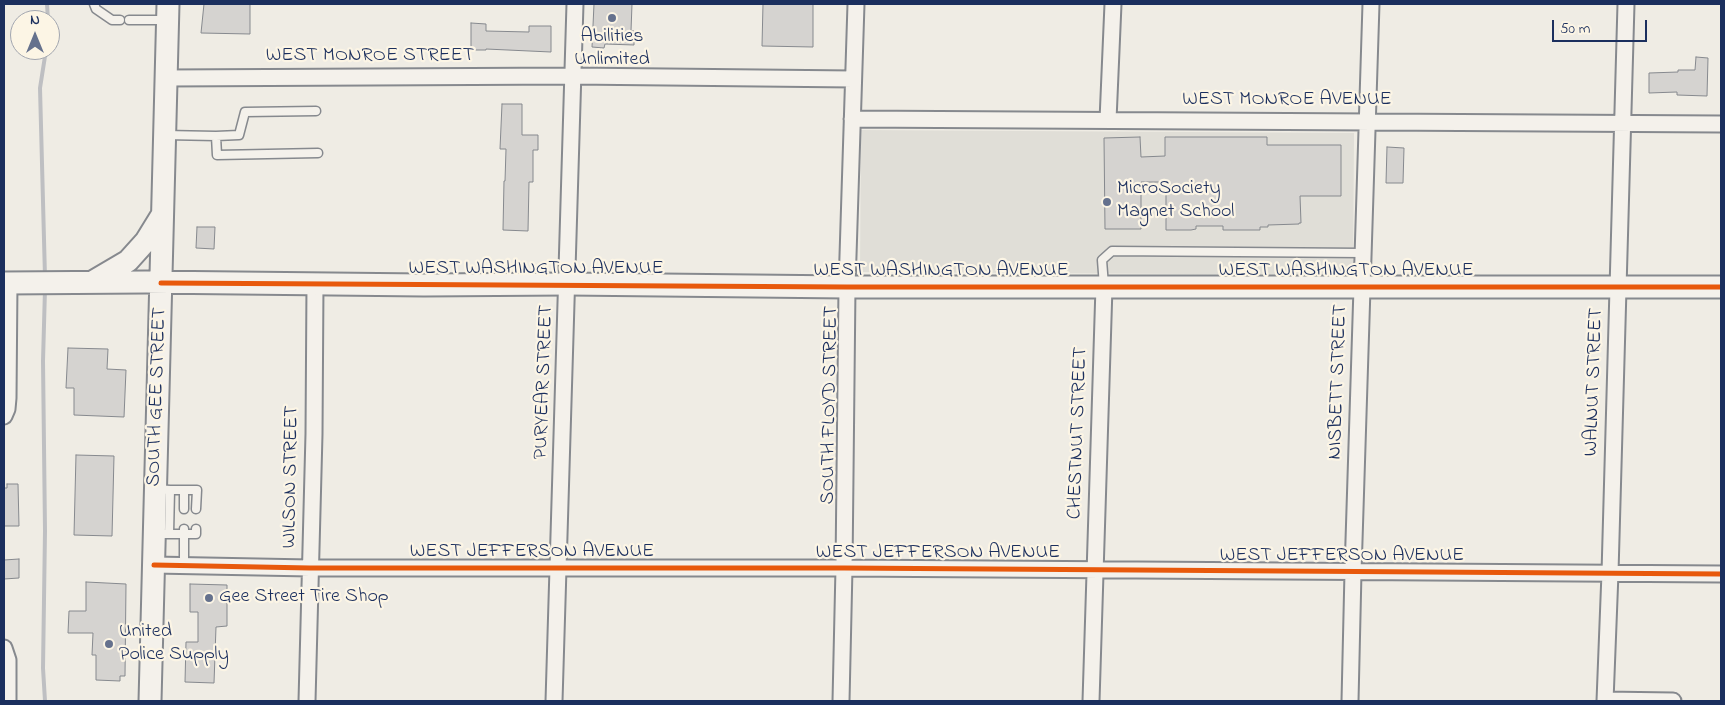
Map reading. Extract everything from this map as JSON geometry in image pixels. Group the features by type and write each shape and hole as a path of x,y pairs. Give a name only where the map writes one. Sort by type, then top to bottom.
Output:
{"street":[{"name":"PURYEAR STREET","path":"554,701 575,4"},
{"name":"SOUTH FLOYD STREET","path":"840,701 844,568 847,287 856,4"},
{"path":"1108,120 1113,4"},
{"name":"NISBETT STREET","path":"1350,701 1371,4"},
{"name":"WALNUT STREET","path":"1605,700 1624,123 1626,4"},
{"name":"SOUTH GEE STREET","path":"150,701 154,565 161,534 162,283 168,12"},
{"name":"WEST MONROE STREET","path":"167,78 573,76"},
{"path":"573,76 854,79"},
{"name":"WEST MONROE AVENUE","path":"852,119 1721,124"},
{"path":"92,282 128,261 146,241 163,213"},
{"path":"4,416 8,398 11,283"},
{"name":"WEST WASHINGTON AVENUE","path":"11,283 568,284 847,287 1721,287"},
{"name":"WILSON STREET","path":"308,701 314,434 315,284"},
{"name":"CHESTNUT STREET","path":"1091,701 1104,287"},
{"name":"WEST JEFFERSON AVENUE","path":"154,565 310,568 844,568 1721,574"},
{"path":"4,648 8,660 8,701"},
{"path":"1605,700 1673,701"}],"lane":[{"path":"94,4 96,9 112,20 120,20"},
{"path":"129,20 168,12"},
{"path":"165,135 240,135 245,112 316,111"},
{"path":"216,136 217,155 318,153"},
{"path":"1104,287 1102,260 1112,251 1363,253"},
{"path":"162,490 197,490 196,509"},
{"path":"184,490 184,509"},
{"path":"161,534 184,532 196,534 196,529"},
{"path":"184,532 184,566"}],"shaded area":[{"name":"MicroSociety Magnet School","path":"861,130 1354,133 1353,275 860,272"}],"building":[{"path":"204,4 250,4 250,34 201,33"},
{"name":"Abilities Unlimited","path":"594,4 632,4 631,31 634,31 634,45 605,44 604,48 592,47"},
{"path":"763,4 813,4 813,47 762,46"},
{"path":"471,23 486,24 486,31 529,32 529,26 551,26 551,52 471,50"},
{"path":"1696,57 1708,58 1707,96 1677,95 1677,92 1649,93 1649,73 1695,70"},
{"path":"502,104 522,104 522,135 538,135 538,150 533,150 533,182 529,182 528,231 503,230 506,149 500,149"},
{"path":"1140,137 1141,157 1165,156 1165,137 1267,137 1267,145 1341,145 1341,196 1300,196 1301,223 1299,224 1268,225 1268,227 1260,227 1260,230 1223,230 1223,226 1196,226 1196,229 1191,230 1166,230 1166,182 1141,182 1141,229 1105,229 1104,138"},
{"path":"1387,147 1404,148 1403,183 1386,183"},
{"path":"197,227 215,227 214,249 196,248"},
{"path":"68,348 108,349 107,369 126,370 124,417 74,415 74,388 66,388"},
{"path":"76,455 114,456 112,536 74,535"},
{"path":"7,484 18,484 19,526 4,526 4,488 7,488"},
{"path":"19,559 19,578 4,579 4,560"},
{"path":"86,582 126,584 125,676 120,676 120,681 96,680 96,655 92,655 93,633 68,633 69,611 86,611"},
{"path":"190,584 227,585 227,626 216,627 214,683 185,682 186,642 198,642 198,612 190,612"}],"waterway":[{"path":"47,4 47,10"},
{"path":"44,60 40,88 45,277"},
{"path":"45,289 43,361 45,531 43,668 45,701"}],"cycle path":[{"path":"161,283 847,287 1721,287"},
{"path":"154,565 310,568 844,568 1721,574"}],"place":[{"name":"Abilities Unlimited","path":"612,18"},
{"name":"MicroSociety Magnet School","path":"1107,202"},
{"name":"Gee Street Tire Shop","path":"209,598"},
{"name":"United Police Supply","path":"109,644"}]}
